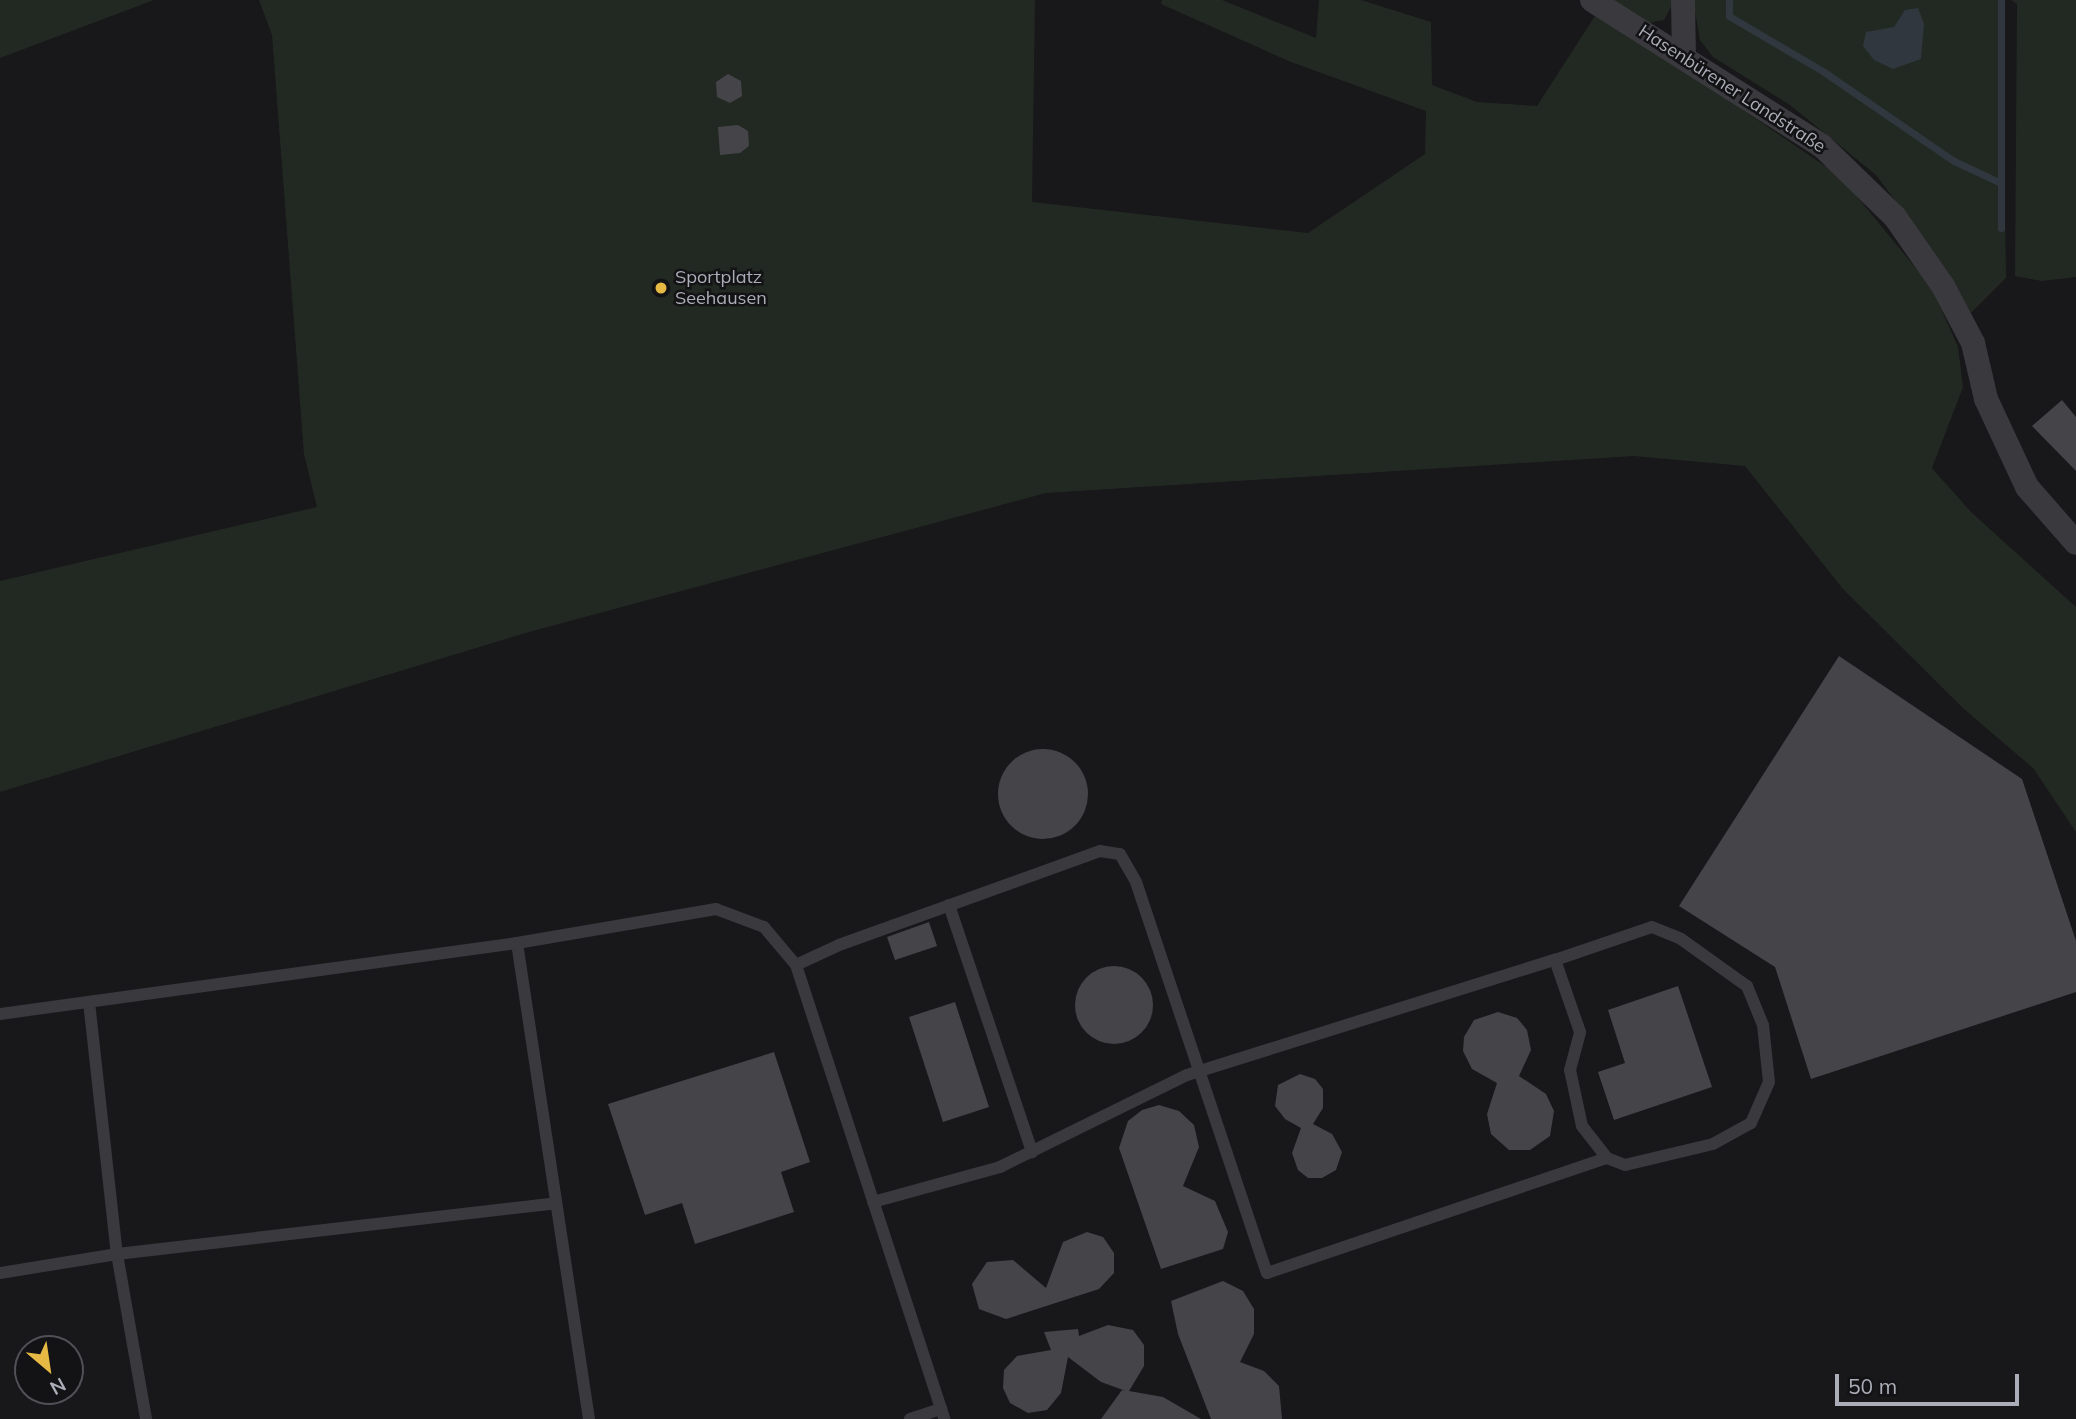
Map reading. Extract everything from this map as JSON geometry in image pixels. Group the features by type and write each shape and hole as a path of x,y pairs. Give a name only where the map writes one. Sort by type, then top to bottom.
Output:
{"street":[{"name":"Hasenbürener Landstraße","path":"1592,0 1684,55 1822,146 1895,217 1943,286 1973,343 1986,399 2026,487 2076,543"},
{"path":"1683,0 1684,55"}],"lane":[{"path":"796,965 949,905 1100,851 1120,854 1136,882 1267,1273 1607,1158"},
{"path":"949,905 1032,1152"},
{"path":"0,1014 517,943 716,909 764,927 796,965 943,1414 911,1419"},
{"path":"873,1202 1000,1167 1198,1071 1555,960 1652,927 1681,939 1747,986 1763,1025 1769,1082 1751,1122 1700,1147 1625,1165 1607,1158 1582,1126 1570,1070 1580,1032 1555,960"},
{"path":"517,943 589,1419"},
{"path":"89,1002 117,1254 146,1419"},
{"path":"0,1273 117,1254 556,1203"}],"shaded area":[{"path":"0,0 154,0 0,58"},
{"path":"259,0 1035,0 1032,202 1308,233 1425,154 1426,111 1291,62 1161,4 1162,0 1222,0 1316,38 1319,0 1361,0 1431,22 1432,85 1477,102 1537,106 1595,16 1674,63 1841,177 1932,288 1958,347 1963,387 1932,468 1971,512 2076,607 2076,832 2033,768 1964,709 1843,589 1745,466 1634,456 1046,493 529,632 0,792 0,581 317,507 304,454 272,35"},
{"path":"1610,0 1675,0 1664,20 1647,23"},
{"path":"1693,0 2002,0 2006,278 1971,313 1922,236 1876,175 1790,105 1713,57 1700,40"},
{"path":"2011,0 2076,0 2076,277 2042,281 2015,276 2017,4"},
{"path":"1918,8 1924,24 1921,59 1893,69 1874,60 1863,46 1866,32 1894,27 1905,10"}],"building":[{"path":"728,74 741,81 742,96 730,103 717,97 716,82"},
{"path":"738,125 748,131 749,146 740,153 720,155 718,127"},
{"path":"2062,400 2076,417 2076,471 2032,426"},
{"path":"1839,656 2022,779 2076,941 2076,992 1811,1079 1775,967 1679,906"},
{"path":"1043,749 1060,752 1075,762 1085,777 1088,794 1085,811 1075,826 1060,836 1043,839 1026,836 1011,826 1001,811 998,794 1001,777 1011,762 1026,752"},
{"path":"929,922 937,946 895,960 887,937"},
{"path":"1114,966 1129,969 1141,978 1150,990 1153,1005 1150,1020 1141,1032 1129,1041 1114,1044 1099,1041 1087,1032 1078,1020 1075,1005 1078,990 1087,978 1099,969"},
{"path":"1678,986 1712,1087 1614,1120 1598,1072 1625,1063 1608,1010"},
{"path":"955,1002 989,1107 943,1122 909,1017"},
{"path":"1498,1012 1517,1018 1527,1030 1531,1050 1519,1076 1546,1094 1554,1111 1550,1136 1530,1150 1509,1150 1491,1134 1487,1114 1497,1083 1472,1069 1463,1051 1464,1037 1474,1020"},
{"path":"774,1052 810,1162 781,1172 794,1212 695,1244 682,1203 645,1215 608,1104"},
{"path":"1300,1074 1315,1079 1323,1089 1323,1108 1313,1124 1332,1134 1342,1152 1336,1170 1322,1178 1308,1178 1298,1170 1292,1153 1301,1128 1285,1119 1275,1106 1278,1085"},
{"path":"1159,1105 1179,1111 1194,1125 1199,1147 1183,1186 1215,1201 1228,1232 1223,1249 1161,1269 1119,1148 1128,1121 1142,1110"},
{"path":"1087,1232 1103,1237 1114,1253 1114,1273 1099,1289 1006,1319 979,1309 972,1284 987,1262 1013,1260 1046,1288 1063,1242"},
{"path":"1223,1281 1243,1291 1254,1309 1254,1334 1240,1362 1264,1371 1279,1386 1282,1419 1211,1419 1178,1334 1171,1301"},
{"path":"1108,1325 1133,1330 1144,1345 1144,1366 1129,1391 1163,1397 1201,1419 1101,1419 1122,1390 1126,1391 1101,1382 1068,1357 1061,1393 1047,1410 1028,1413 1010,1403 1003,1388 1004,1370 1017,1356 1051,1350 1044,1332 1078,1329 1079,1336"}],"waterway":[{"path":"1729,0 1729,16 1824,72 1954,161 2001,183"},
{"path":"2001,0 2001,228"}],"place":[{"name":"Sportplatz Seehausen","path":"661,288"}]}
